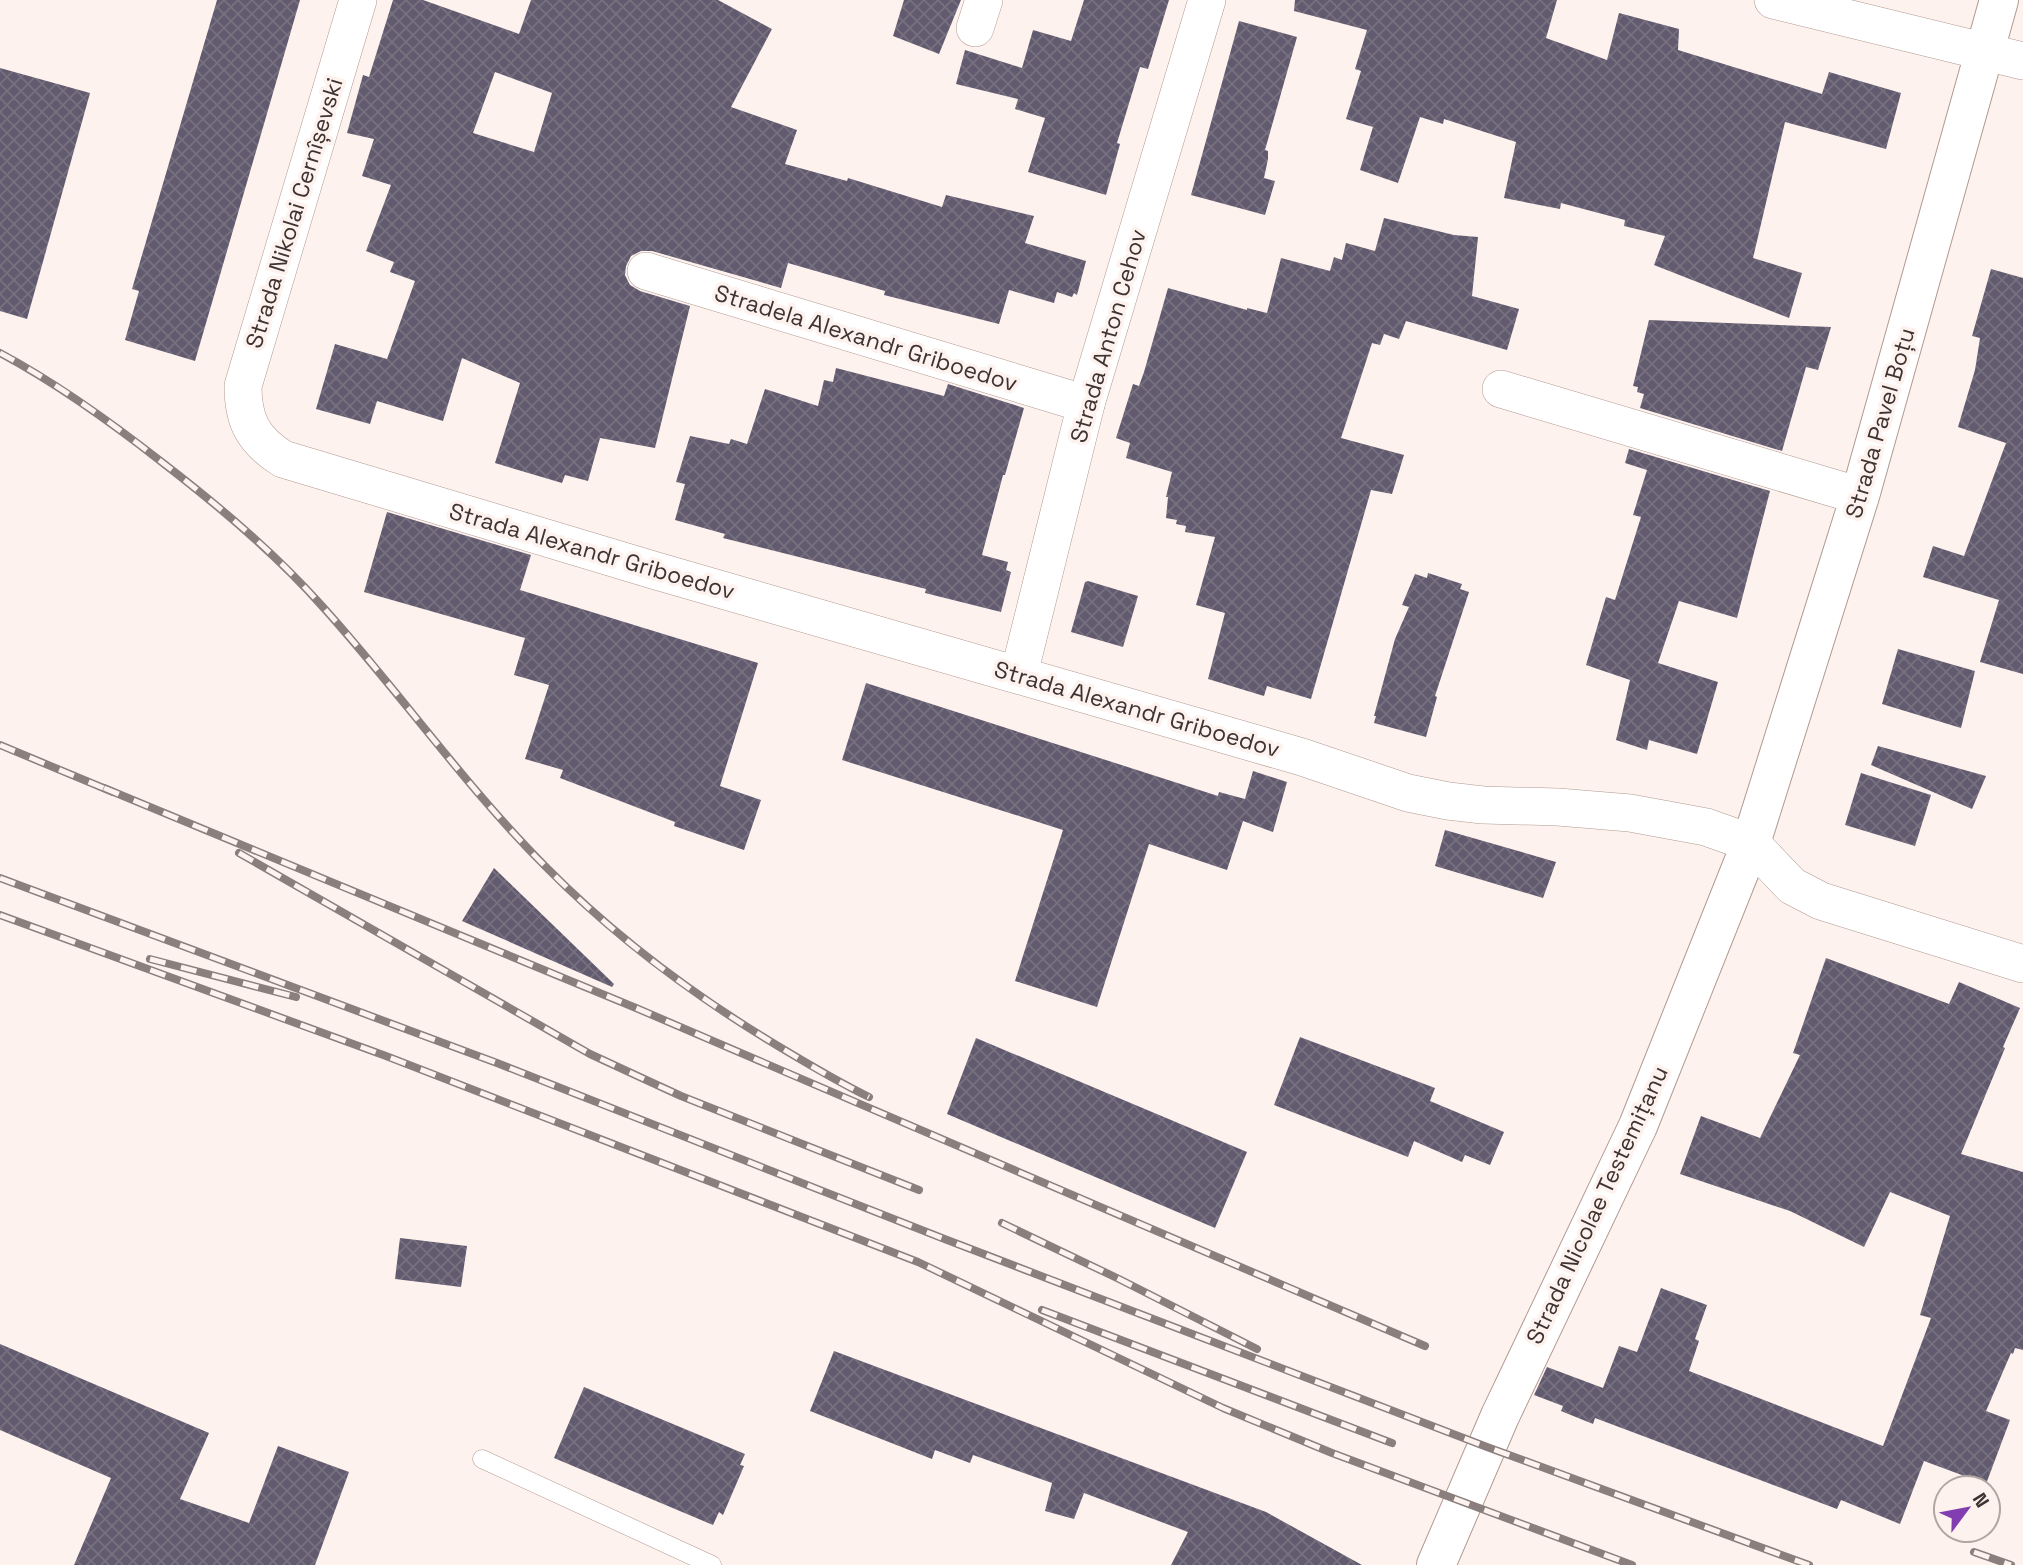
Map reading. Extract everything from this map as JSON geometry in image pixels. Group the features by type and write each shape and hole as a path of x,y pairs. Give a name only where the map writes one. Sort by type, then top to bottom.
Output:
{"main road":[{"name":"Strada Pavel Boțu","path":"1751,842 1860,496 1999,0"},
{"name":"Strada Nicolae Testemițanu","path":"1436,1565 1500,1416 1638,1126 1751,842"}],"street":[{"name":"Strada Nikolai Cernîșevski","path":"250,428 243,407 243,386 358,0"},
{"name":"Strada Anton Cehov","path":"1019,674 1086,404 1207,0"},
{"path":"1773,0 2023,61"},
{"name":"Stradela Alexandr Griboedov","path":"646,271 1086,404"},
{"path":"1501,389 1860,496"},
{"name":"Strada Alexandr Griboedov","path":"250,428 265,447 283,459 653,570 1302,757 1423,796 1483,805 1630,813 1706,827 1751,842 1792,886 1821,901 2023,964"}],"lane":[{"path":"482,1459 712,1565"}],"building":[{"path":"217,0 300,0 195,361 125,340 139,291 132,289"},
{"path":"393,0 423,0 519,34 531,0 718,0 772,29 731,107 797,130 785,164 847,181 848,178 942,207 946,195 1034,216 1025,243 1086,261 1077,295 1074,293 1072,297 1057,292 1054,303 1009,290 999,324 884,295 885,291 788,263 781,288 652,251 641,251 631,256 626,266 625,275 630,285 640,291 690,306 655,448 600,438 588,481 565,475 562,483 495,463 520,383 462,358 443,421 377,401 370,424 316,409 335,344 387,359 415,281 390,272 394,262 366,251 391,185 362,176 374,139 347,133 363,75 369,77","holes":["495,72 552,93 534,152 473,133"]},
{"path":"904,0 961,0 939,54 893,36"},
{"path":"1084,0 1169,0 1148,69 1140,67 1117,143 1120,144 1106,195 1028,172 1045,118 1015,109 1018,99 956,84 965,50 1022,68 1033,30 1071,41"},
{"path":"1295,0 1557,0 1546,38 1607,60 1619,13 1679,29 1678,50 1822,94 1829,72 1901,93 1886,149 1785,122 1753,258 1802,273 1789,318 1654,265 1665,236 1624,226 1625,220 1561,203 1560,209 1504,198 1516,142 1444,119 1443,124 1420,117 1398,183 1360,170 1373,127 1346,119 1361,71 1355,69 1367,30 1294,11"},
{"path":"1239,21 1297,37 1265,150 1268,151 1268,159 1264,178 1275,181 1265,215 1191,195"},
{"path":"0,68 90,93 27,319 0,311"},
{"path":"1384,218 1454,235 1478,237 1472,296 1519,309 1507,350 1406,321 1399,339 1384,334 1380,345 1372,343 1341,438 1404,455 1392,494 1371,490 1311,699 1267,686 1264,696 1208,679 1225,613 1196,605 1215,537 1185,532 1186,526 1176,524 1177,520 1166,518 1166,497 1172,472 1126,458 1130,443 1116,438 1133,384 1139,386 1144,372 1168,288 1267,313 1281,258 1330,271 1334,257 1342,260 1346,243 1375,251"},
{"path":"1991,269 2023,278 2023,674 1980,662 1999,600 1923,577 1933,546 1964,556 2006,443 1958,427 1975,370 1980,338 1972,336"},
{"path":"1649,320 1831,327 1818,370 1806,367 1782,451 1640,408 1644,394 1637,392 1638,387 1633,386"},
{"path":"836,368 944,396 948,384 1024,408 982,555 1008,562 1006,570 1011,572 1001,612 925,593 926,589 723,538 725,534 675,520 685,484 676,482 690,436 729,444 731,439 747,444 765,389 818,406 824,380 833,382"},
{"path":"1629,449 1770,491 1737,618 1679,601 1658,663 1718,682 1697,754 1649,740 1647,750 1616,740 1630,680 1586,665 1606,597 1615,600 1641,517 1633,515 1647,470 1625,463"},
{"path":"387,512 531,555 520,590 758,663 720,786 761,800 744,850 674,826 675,822 560,778 563,770 525,759 549,685 514,675 525,638 364,592"},
{"path":"1428,573 1462,584 1460,589 1469,592 1435,696 1437,697 1426,737 1374,723 1374,716 1395,639 1409,607 1402,605 1415,574 1427,578"},
{"path":"1085,582 1138,596 1123,647 1071,632"},
{"path":"1898,649 1975,671 1961,728 1882,704"},
{"path":"866,683 1218,796 1219,792 1245,799 1253,771 1287,782 1273,832 1243,821 1227,870 1149,844 1097,1007 1015,981 1063,830 842,760"},
{"path":"1878,746 1986,776 1972,809 1871,765"},
{"path":"1861,773 1931,795 1915,846 1845,825"},
{"path":"1445,830 1556,862 1543,898 1435,866"},
{"path":"494,868 614,984 612,987 462,921"},
{"path":"1826,958 1949,1004 1959,982 2020,1008 1961,1154 2023,1172 2023,1350 2015,1348 2013,1354 2011,1353 1986,1411 2010,1420 1990,1474 1959,1474 1924,1461 1900,1524 1841,1500 1837,1509 1595,1418 1593,1424 1561,1411 1563,1406 1534,1395 1547,1367 1603,1388 1619,1346 1637,1352 1661,1288 1707,1305 1695,1339 1699,1341 1689,1371 1883,1446 1931,1318 1920,1315 1950,1216 1890,1192 1864,1247 1790,1211 1680,1174 1701,1116 1760,1138 1800,1055 1793,1053"},
{"path":"1300,1037 1435,1088 1430,1101 1504,1132 1490,1165 1465,1155 1462,1162 1414,1141 1408,1157 1274,1105"},
{"path":"976,1038 1247,1152 1215,1228 947,1114"},
{"path":"400,1238 467,1246 461,1287 395,1279"},
{"path":"0,1344 209,1433 180,1499 249,1523 278,1446 349,1472 315,1565 74,1565 111,1478 0,1430"},
{"path":"834,1351 1266,1512 1362,1565 1171,1565 1188,1532 1084,1493 1074,1519 1045,1511 1052,1483 973,1455 970,1463 935,1450 932,1459 810,1411"},
{"path":"584,1387 745,1454 740,1465 744,1466 723,1515 719,1512 713,1525 554,1458"}],"railway":[{"path":"0,353 64,391 124,433 205,496 266,549 304,586 350,638 515,835 572,892 627,941 746,1027 869,1097"},
{"path":"0,745 113,792"},
{"path":"104,788 636,1008 1425,1346"},
{"path":"239,853 590,1054 681,1096 919,1190"},
{"path":"0,878 497,1063 942,1238 1487,1447 1809,1565"},
{"path":"0,915 386,1056 918,1262 1223,1408 1332,1453 1632,1565"},
{"path":"150,959 296,997"},
{"path":"1002,1223 1257,1349"},
{"path":"1042,1310 1392,1443"},
{"path":"1974,1552 2011,1565"}]}
